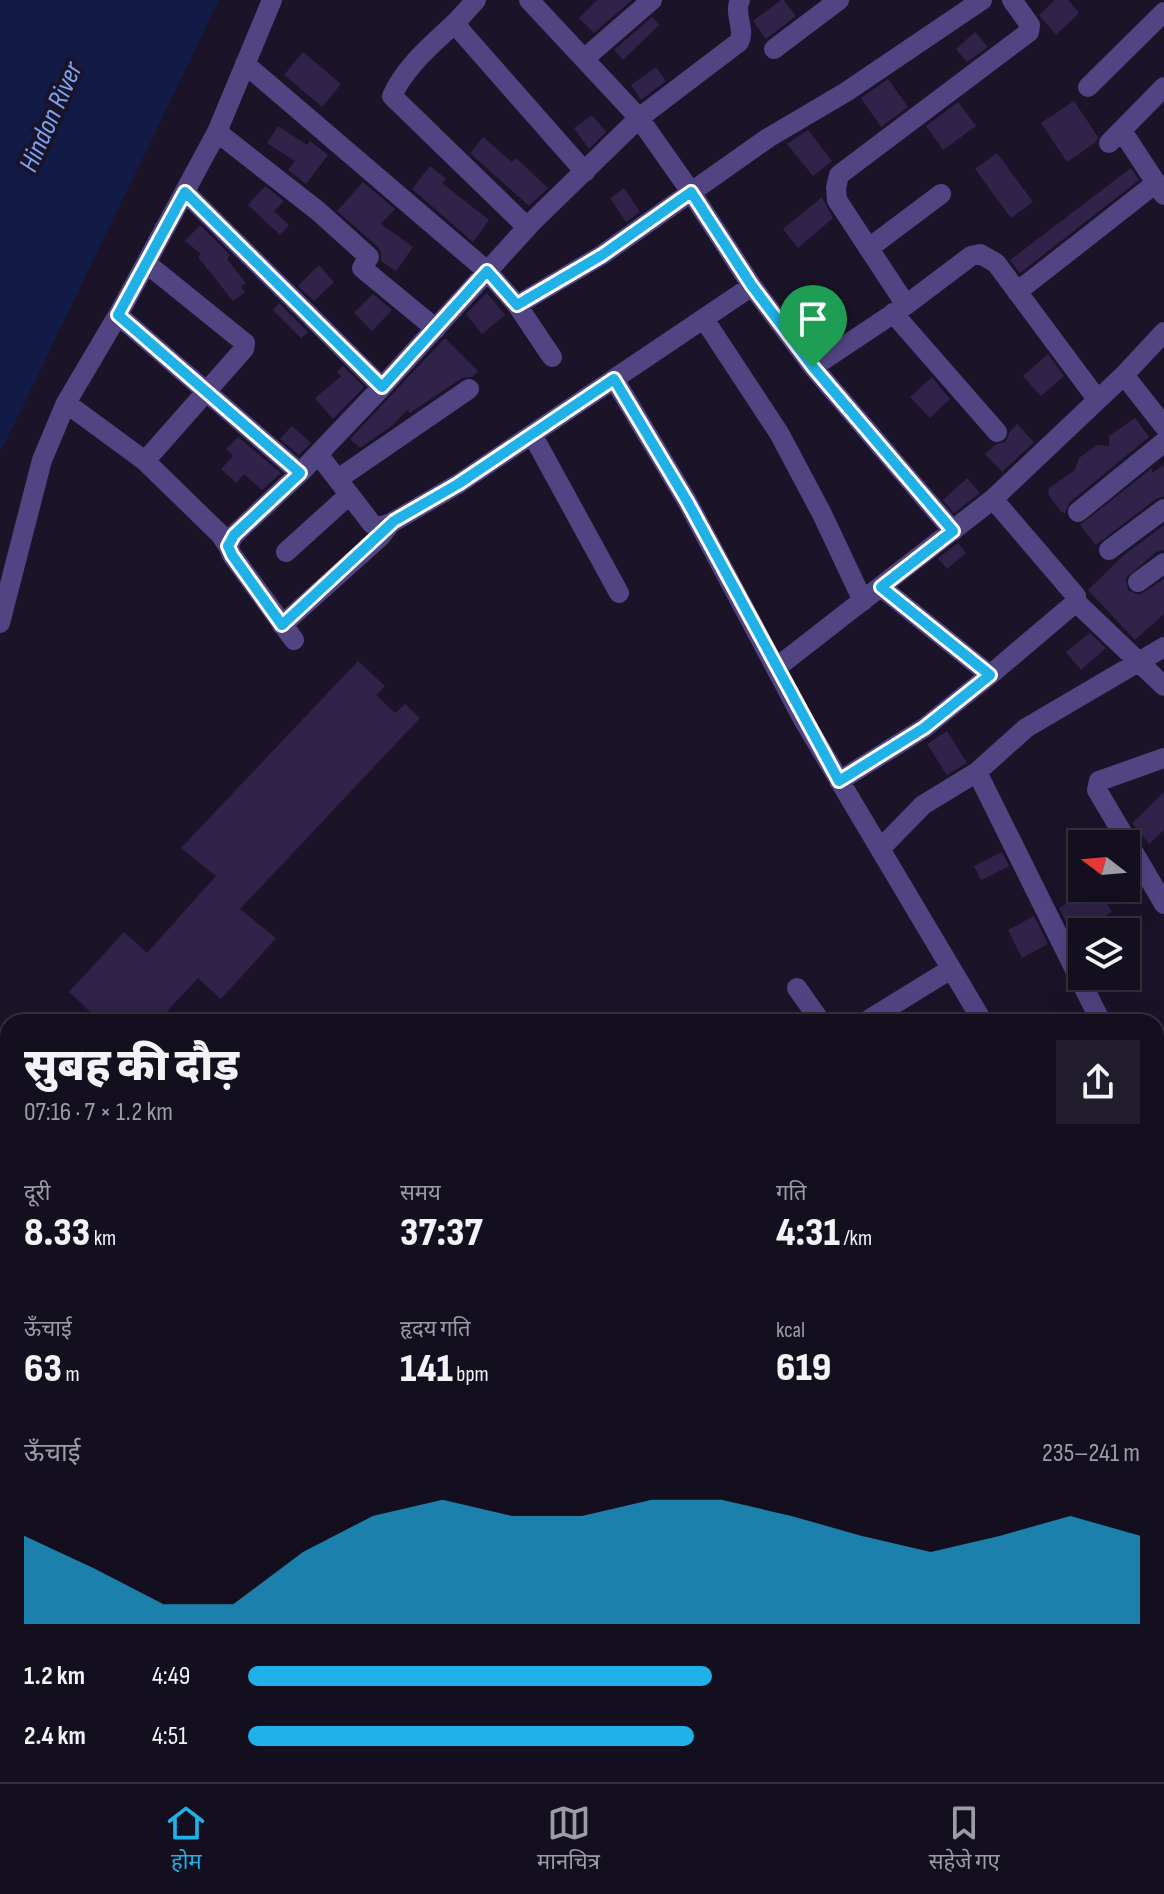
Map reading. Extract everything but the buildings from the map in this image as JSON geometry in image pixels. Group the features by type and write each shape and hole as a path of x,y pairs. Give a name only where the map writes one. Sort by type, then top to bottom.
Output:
{"street":[{"path":"0,623 42,460 66,403 118,315 217,132 272,0"},
{"path":"263,25 286,0"},
{"path":"476,0 407,70 392,96 527,227"},
{"path":"585,58 652,0"},
{"path":"228,546 234,535 300,473 382,387 527,227 639,118 739,42 742,35 737,8 740,0"},
{"path":"774,49 839,0"},
{"path":"517,305 602,255 768,138 846,92 982,0"},
{"path":"997,432 900,309 869,248 837,200 836,188 839,175 847,167 1029,32 1030,25 1012,0"},
{"path":"536,2 639,118 752,286 813,367 953,531"},
{"path":"1088,87 1164,12"},
{"path":"457,21 460,30 585,172"},
{"path":"245,64 487,271 517,305 552,357"},
{"path":"1017,292 1160,189 1116,137 1164,87"},
{"path":"217,132 318,211 369,257 362,268 436,329"},
{"path":"185,192 382,387"},
{"path":"869,248 941,194"},
{"path":"813,367 900,309 971,256 980,254 996,263 1097,399"},
{"path":"145,461 244,349 245,343 146,263"},
{"path":"318,454 375,526 391,523 458,484 752,286"},
{"path":"118,315 300,473"},
{"path":"704,319 779,433 863,601"},
{"path":"776,668 993,499 1124,375 1164,332"},
{"path":"1124,375 1164,426"},
{"path":"614,379 687,501 839,781 978,1014"},
{"path":"286,552 343,487 469,389"},
{"path":"66,403 145,461 220,534 288,632 391,523"},
{"path":"532,434 619,593"},
{"path":"1078,512 1164,442"},
{"path":"993,499 1076,596 1076,602 1164,686"},
{"path":"1109,550 1164,509"},
{"path":"1138,582 1164,563"},
{"path":"881,587 990,675"},
{"path":"839,781 924,728 1076,602"},
{"path":"881,848 923,805 977,772 1026,728 1164,647"},
{"path":"1164,758 1099,781 1097,790 1164,904"},
{"path":"977,772 1097,1014"},
{"path":"878,1014 951,969"},
{"path":"797,988 815,1014"}],"water":[{"name":"Hindon River","path":"0,0 219,0 0,453"}],"route":[{"path":"185,192 382,387 487,271 517,305 602,255 691,192 752,286 813,367 953,531 881,587 990,675 924,728 839,781 687,501 614,379 458,484 391,523 381,536 282,625 228,546 234,535 300,473 118,315 185,192"}]}
